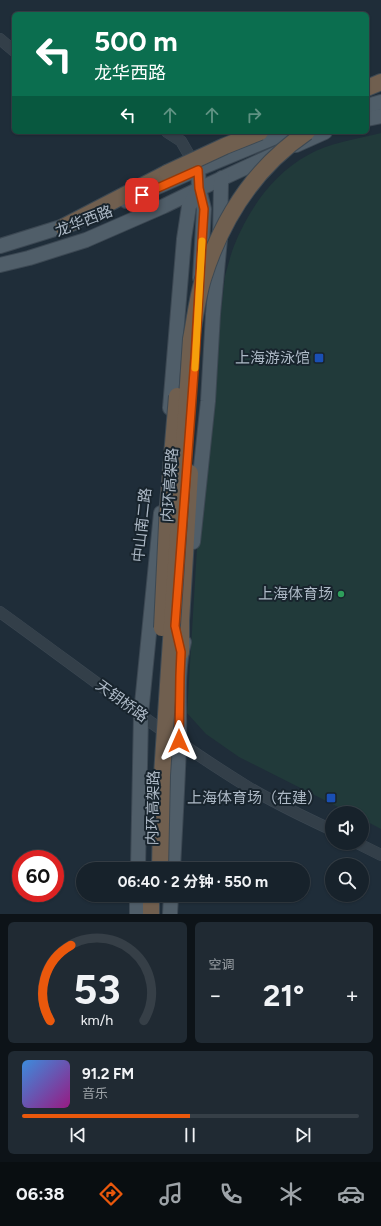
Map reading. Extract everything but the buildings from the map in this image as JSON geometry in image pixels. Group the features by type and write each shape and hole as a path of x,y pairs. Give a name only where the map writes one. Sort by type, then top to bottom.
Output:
{"highway":[{"path":"369,87 381,82"},
{"path":"369,99 381,94"},
{"path":"63,227 167,173 255,134"},
{"name":"内环高架路","path":"152,862 154,770 168,512 181,339 188,295 193,275 203,249 237,187 260,158 286,134"},
{"name":"内环高架路","path":"160,862 162,775 191,339 203,281 211,255 232,214 256,176 289,144 304,134"},
{"path":"181,652 181,621 192,415 188,398"},
{"path":"151,902 151,914"},
{"path":"159,914 160,902"}],"main road":[{"path":"369,105 381,102"},
{"path":"369,119 381,116"},
{"path":"181,652 175,626 195,358 204,209 199,188 198,170 283,134"},
{"path":"199,188 321,134"},
{"name":"龙华西路","path":"0,246 63,227 155,190 198,170"},
{"path":"172,862 179,741 181,652 188,624 194,538 208,401 213,314 220,239 222,178"},
{"name":"龙华西路","path":"0,265 29,258 86,240 164,206 199,188"},
{"name":"中山南二路","path":"138,862 140,714 164,474 184,239 189,206 199,188"},
{"path":"137,902 137,914"},
{"path":"170,914 171,902"}],"street":[{"path":"0,39 12,49"},
{"path":"170,134 181,142 198,170"},
{"name":"天钥桥路","path":"0,612 140,714 250,788 325,827"},
{"path":"369,849 381,855"}],"green space":[{"path":"381,133 381,829 369,823 369,806 336,806 239,757 206,734 187,713 199,515 225,276 231,254 254,206 284,172 308,155 325,147"}],"slow traffic":[{"path":"195,368 202,241"}],"place":[{"name":"上海游泳馆","path":"319,358"},
{"name":"上海体育场","path":"341,594"},
{"name":"上海体育场（在建）","path":"331,798"}],"route":[{"path":"142,195 198,170 199,188 204,209 195,358 175,626 181,652 179,741"}]}
